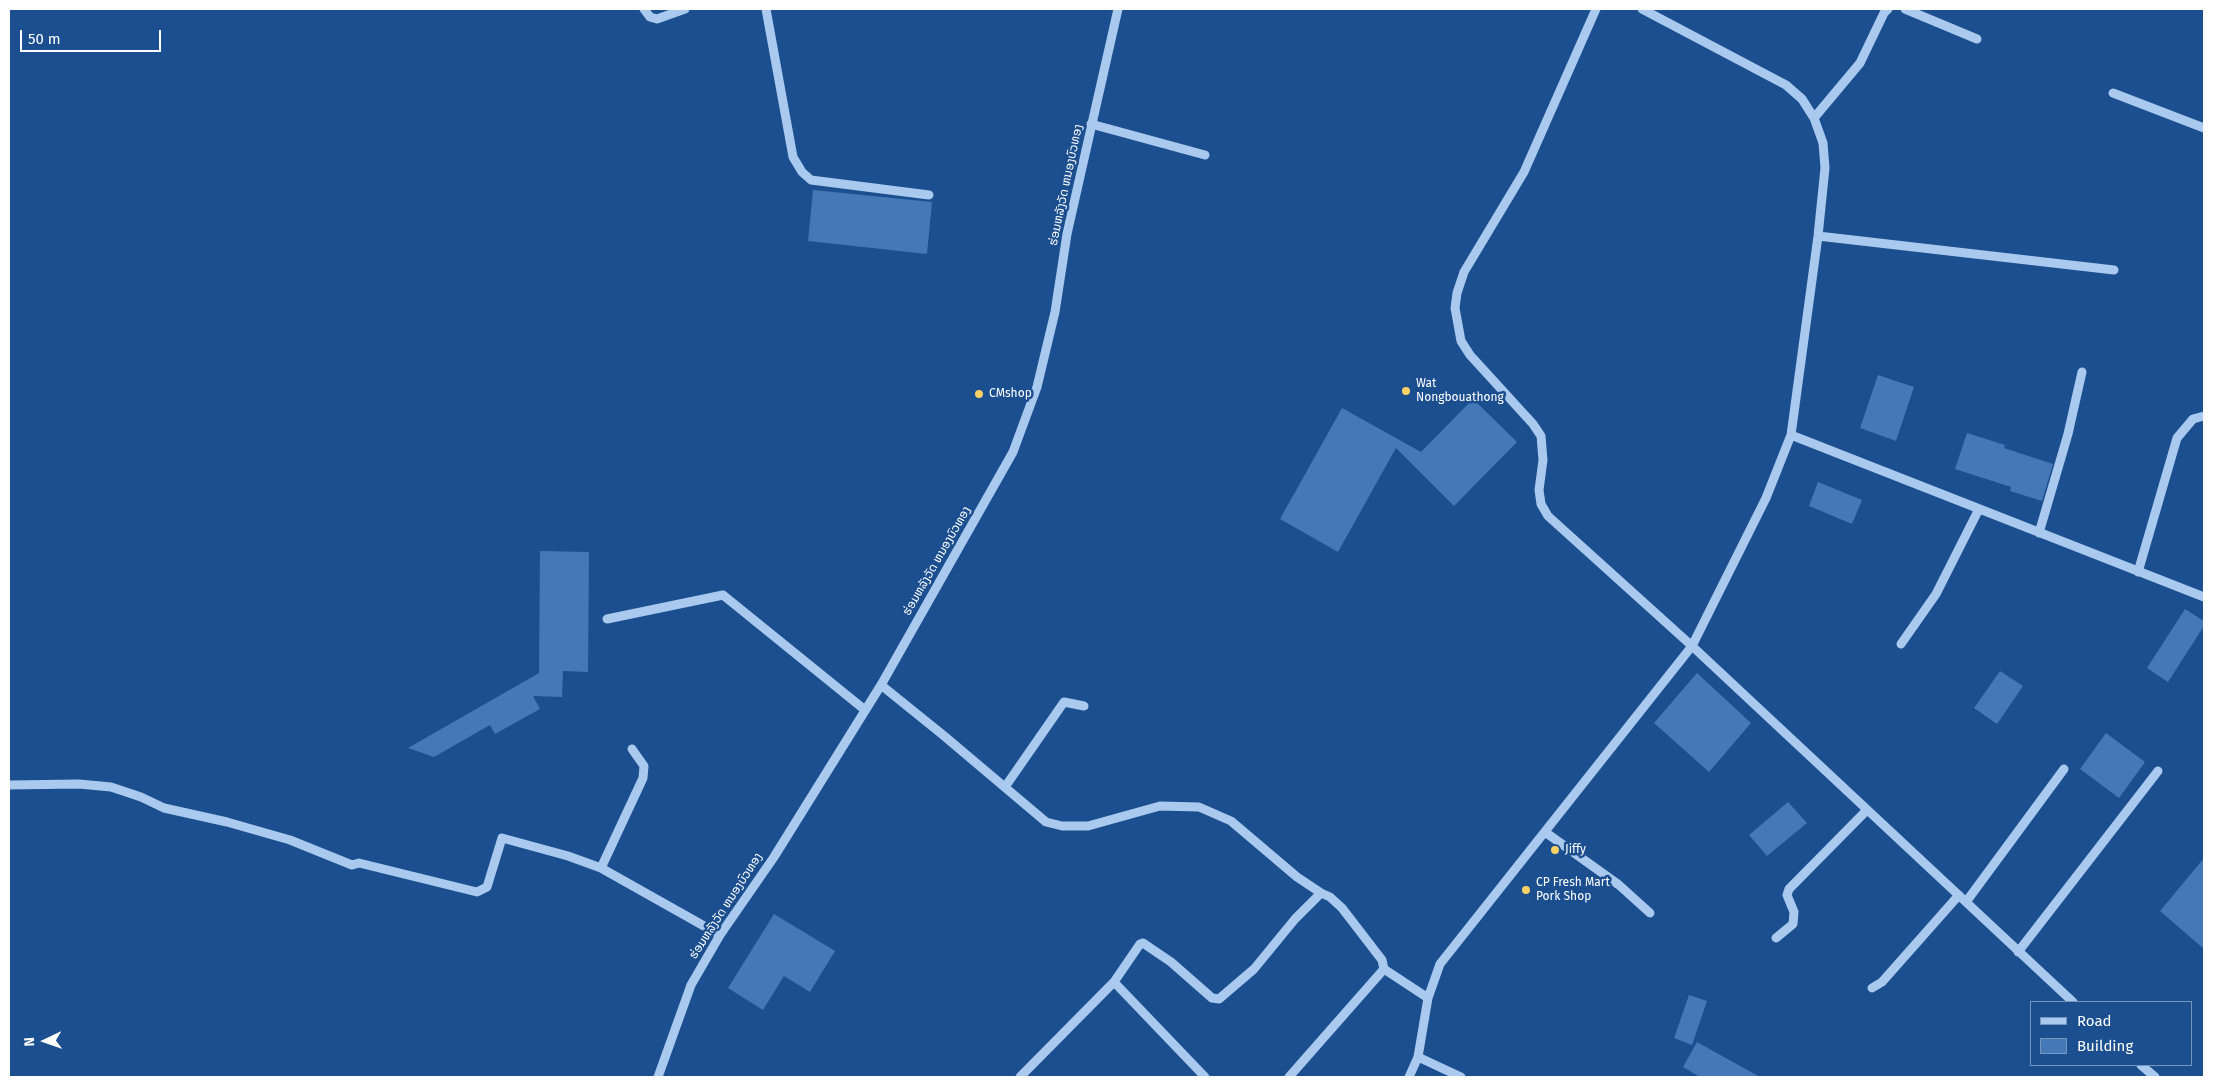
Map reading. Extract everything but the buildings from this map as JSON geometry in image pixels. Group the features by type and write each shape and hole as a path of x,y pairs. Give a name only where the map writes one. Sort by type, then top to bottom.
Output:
{"street":[{"path":"644,9 650,16 657,19 685,9"},
{"path":"766,9 793,157 802,172 812,180 929,196"},
{"name":"ຮ່ອມຫລັງວັດ ຫນອງບົວທອງ","path":"658,1077 691,985 720,935 774,857 881,685 1013,452 1037,387 1056,312 1067,234 1118,9"},
{"path":"1596,9 1524,172 1464,272 1457,293 1456,325 1460,341 1470,355 1533,424 1541,436 1543,460 1539,490 1541,504 1548,516 1692,646 2072,1001"},
{"path":"1409,1077 1418,1057 1428,998 1440,964 1692,646 1766,498 1791,435 1818,236 1825,168 1823,143 1814,118 1802,99 1786,85 1642,9"},
{"path":"1814,118 1860,63 1884,12 1888,9"},
{"path":"1905,9 1977,38"},
{"path":"2113,93 2204,128"},
{"path":"1091,124 1205,155"},
{"path":"1818,236 2114,270"},
{"path":"2039,533 2068,434 2082,372"},
{"path":"2138,572 2177,438 2193,418 2204,416"},
{"path":"1791,435 2204,597"},
{"path":"1901,644 1936,594 1978,509"},
{"path":"608,619 723,594 865,710"},
{"path":"881,685 1046,822 1062,826 1096,824 1160,806 1199,807 1231,821 1297,877 1330,897 1342,908 1382,960 1384,969 1428,998"},
{"path":"1005,787 1064,702 1084,706"},
{"path":"601,868 643,778 644,766 632,749"},
{"path":"1872,988 1882,982 1962,899 2064,769"},
{"path":"2018,952 2158,771"},
{"path":"9,785 79,784 111,787 141,797 164,808 227,822 290,840 352,865 359,863 477,892 487,887 502,838 568,856 601,868 720,935"},
{"path":"1776,938 1793,924 1794,912 1786,895 1789,890 1867,810"},
{"path":"1545,832 1620,884 1650,913"},
{"path":"1020,1077 1114,982 1143,943 1171,962 1212,998 1219,998 1254,969 1295,919 1321,893"},
{"path":"1289,1077 1384,969"},
{"path":"1114,982 1205,1077"},
{"path":"1418,1057 1461,1077"},
{"path":"2142,1066 2155,1077"}],"place":[{"name":"Wat Nongbouathong","path":"1406,391"},
{"name":"CMshop","path":"979,394"},
{"name":"Jiffy","path":"1555,850"},
{"name":"CP Fresh Mart Pork Shop","path":"1526,890"}]}
